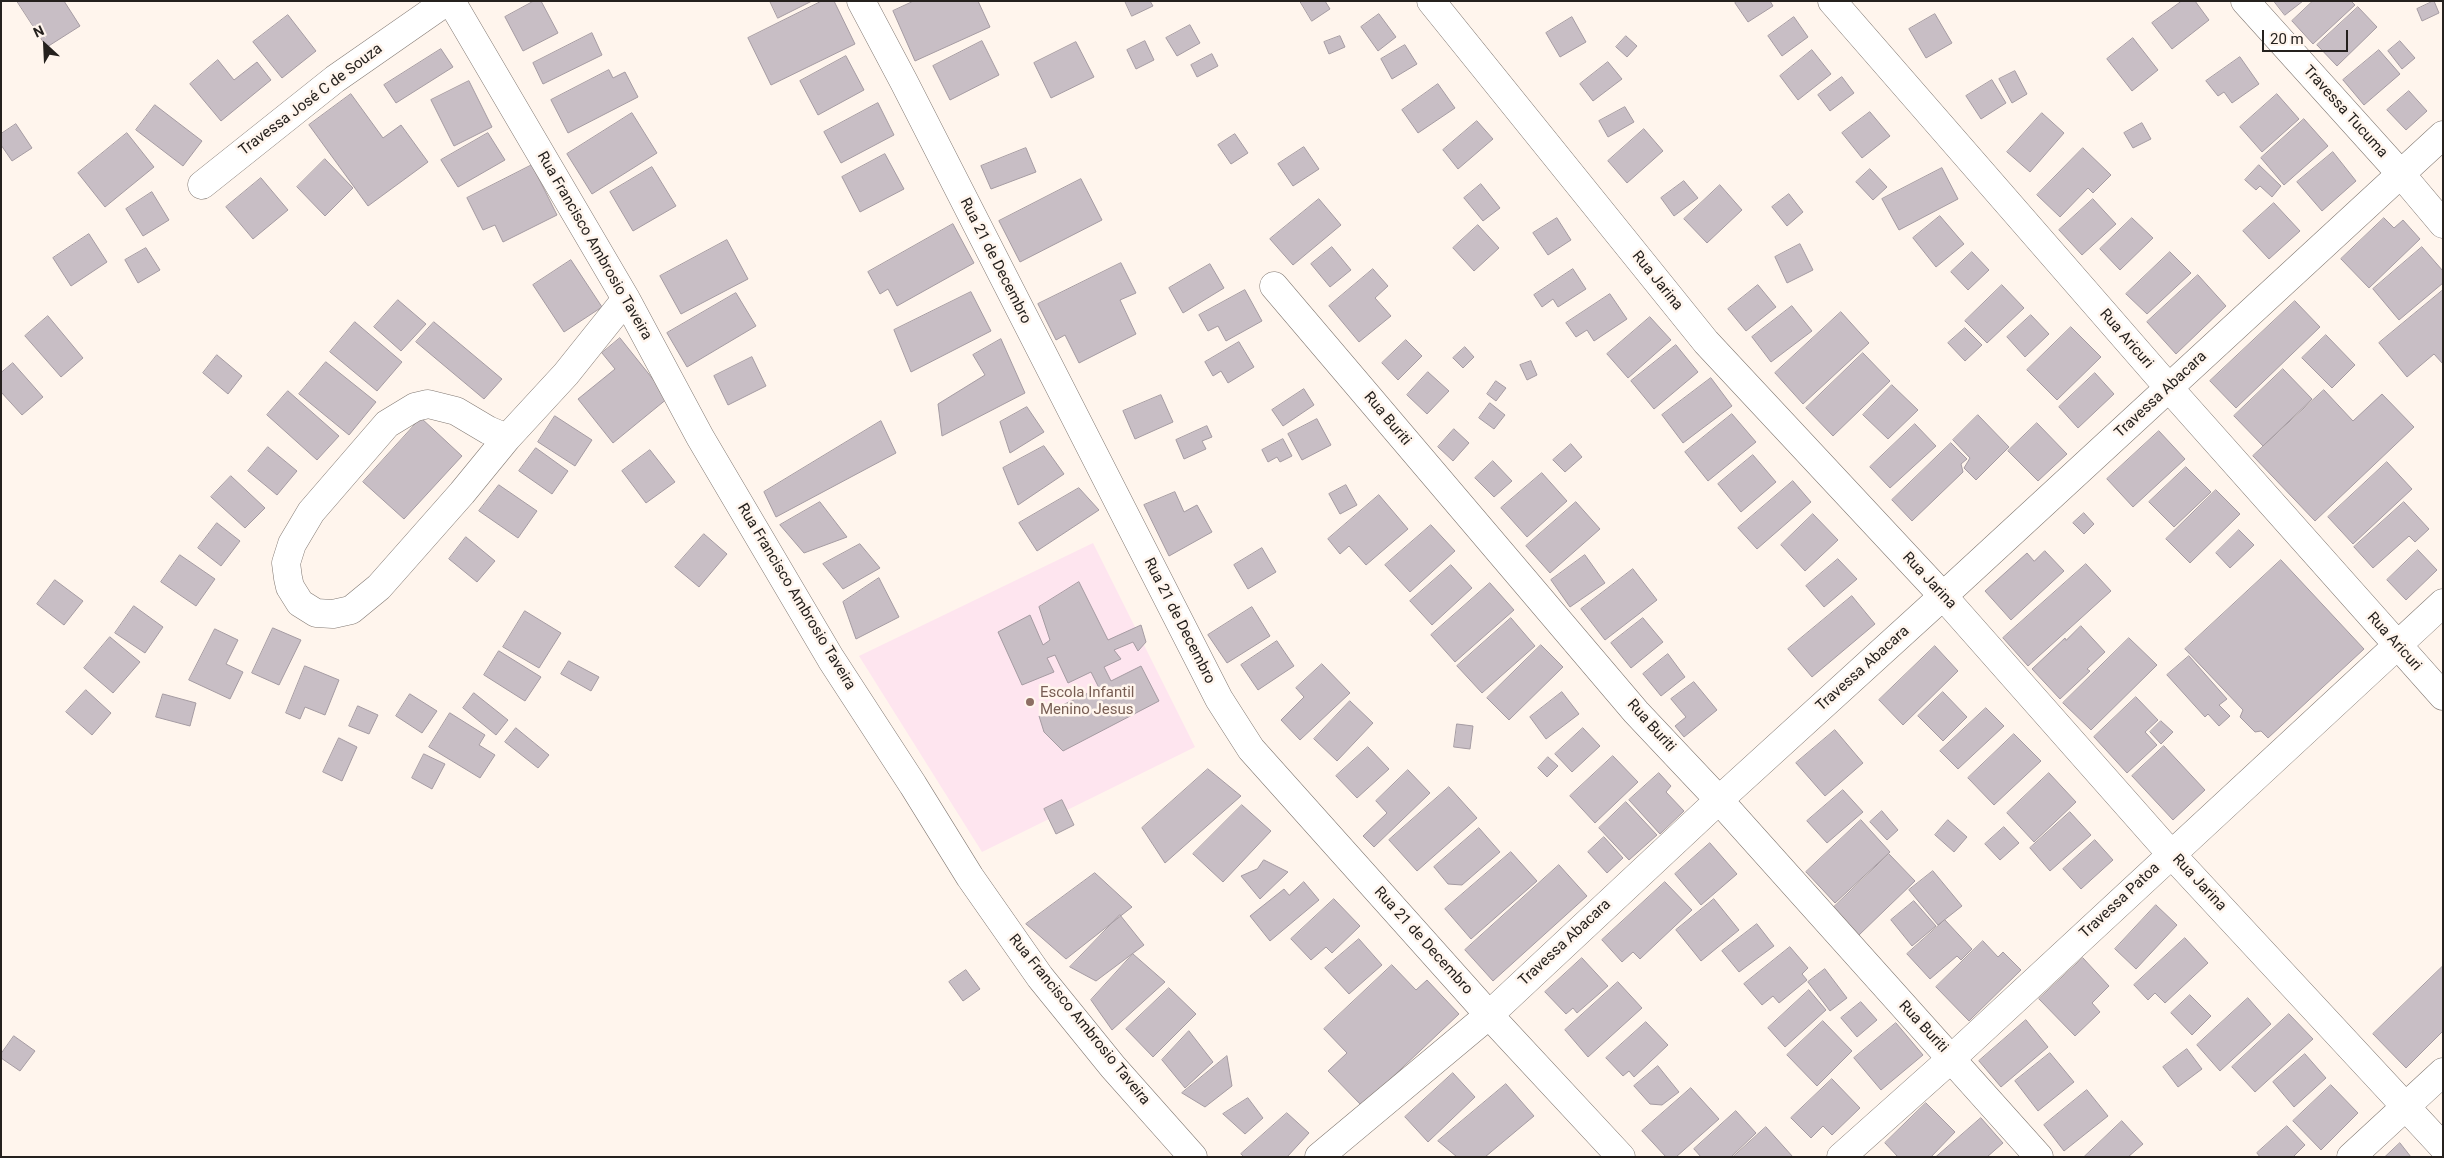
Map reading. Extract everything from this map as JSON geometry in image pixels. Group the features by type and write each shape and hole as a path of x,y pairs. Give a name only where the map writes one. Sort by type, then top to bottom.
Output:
{"street":[{"name":"Travessa José C de Souza","path":"202,185 335,78 449,1"},
{"name":"Rua Francisco Ambrosio Taveira","path":"449,1 626,299 700,437 821,643 970,877 1040,978 1113,1067 1193,1157"},
{"name":"Rua 21 de Decembro","path":"860,1 909,91 1218,699 1250,749 1489,1015 1621,1157"},
{"name":"Rua Jarina","path":"1431,1 1706,342 1943,596 2171,854 2407,1106 2443,1147"},
{"name":"Rua Aricuri","path":"1832,1 2168,388 2443,696"},
{"name":"Travessa Tucuma","path":"2245,1 2400,173 2443,224"},
{"name":"Travessa Abacara","path":"1319,1157 1489,1015 1719,800 2443,135"},
{"name":"Rua Buriti","path":"1274,286 1636,712 1719,800 2039,1157"},
{"path":"507,438 488,430 456,411 428,404 414,407 387,424 311,512 292,544 286,563 288,578 290,587 300,603 316,613 334,614 351,610 379,587 507,438 566,374 626,299"},
{"name":"Travessa Patoa","path":"1841,1157 1952,1058 2443,603"},
{"path":"2350,1157 2443,1072"}],"shaded area":[{"name":"Escola Infantil Menino Jesus","path":"1093,543 1195,747 982,852 859,656"}],"building":[{"path":"17,1 64,1 80,26 47,47"},
{"path":"534,1 541,1 558,33 523,51 505,17"},
{"path":"770,1 812,1 778,18"},
{"path":"822,1 834,1 855,44 771,85 748,38"},
{"path":"914,1 978,1 990,27 915,61 893,11"},
{"path":"1125,1 1150,1 1153,6 1132,16"},
{"path":"1300,1 1325,1 1330,9 1312,21"},
{"path":"1738,1 1770,1 1773,6 1748,22 1735,3"},
{"path":"2182,1 2195,1 2209,20 2172,49 2152,23"},
{"path":"2274,1 2303,1 2285,15"},
{"path":"2313,1 2351,1 2355,5 2313,44 2292,21"},
{"path":"2434,1 2439,13 2422,21 2417,9"},
{"path":"2358,7 2377,27 2337,66 2317,45"},
{"path":"1379,14 1396,37 1378,51 1361,27"},
{"path":"1935,14 1952,43 1926,58 1909,29"},
{"path":"288,15 316,51 282,78 253,42"},
{"path":"1572,17 1586,42 1560,57 1546,33"},
{"path":"1794,17 1808,37 1782,56 1768,36"},
{"path":"1190,25 1200,43 1177,56 1166,38"},
{"path":"592,33 602,55 543,84 533,63"},
{"path":"1340,36 1345,47 1329,54 1324,42"},
{"path":"1626,36 1637,46 1627,57 1616,47"},
{"path":"2133,38 2158,70 2132,91 2107,59"},
{"path":"982,41 999,75 950,100 933,66"},
{"path":"1145,41 1154,60 1136,69 1127,50"},
{"path":"2400,41 2415,58 2402,69 2388,51"},
{"path":"1076,42 1094,77 1051,98 1034,63"},
{"path":"1405,45 1417,64 1392,79 1381,59"},
{"path":"441,49 453,67 396,103 384,85"},
{"path":"1812,50 1831,74 1798,100 1780,76"},
{"path":"2379,50 2400,74 2364,105 2343,80"},
{"path":"1212,54 1218,66 1197,77 1191,65"},
{"path":"846,56 864,90 818,115 800,81"},
{"path":"2240,57 2259,84 2232,103 2224,92 2218,96 2206,81"},
{"path":"218,60 234,80 257,62 271,80 221,121 190,84"},
{"path":"1608,62 1622,79 1593,101 1580,84"},
{"path":"609,70 613,78 625,72 638,97 568,133 551,100"},
{"path":"2015,71 2027,94 2012,103 1999,79"},
{"path":"1842,77 1854,93 1830,111 1818,95"},
{"path":"1992,80 2006,103 1981,119 1966,96"},
{"path":"469,81 492,127 454,146 431,100"},
{"path":"1438,84 1455,108 1418,133 1402,110"},
{"path":"2409,91 2427,111 2406,130 2387,110"},
{"path":"351,94 383,138 401,125 428,162 368,206 309,125"},
{"path":"2277,94 2299,119 2262,152 2240,127"},
{"path":"878,103 894,135 841,163 824,132"},
{"path":"155,105 202,141 183,166 136,130"},
{"path":"1625,107 1634,122 1608,137 1599,121"},
{"path":"1870,112 1890,136 1862,158 1842,133"},
{"path":"632,113 657,153 592,194 567,154"},
{"path":"2042,113 2064,133 2030,172 2007,152"},
{"path":"2304,119 2328,146 2284,185 2261,158"},
{"path":"1477,121 1493,139 1458,169 1443,150"},
{"path":"2142,123 2151,139 2133,148 2124,133"},
{"path":"16,124 32,148 12,161 1,145 1,134"},
{"path":"1644,129 1663,151 1627,183 1608,161"},
{"path":"127,133 154,167 105,207 78,173"},
{"path":"488,133 505,160 458,187 441,160"},
{"path":"1235,134 1248,153 1231,164 1218,145"},
{"path":"1304,147 1319,169 1293,186 1278,164"},
{"path":"1026,148 1036,172 991,189 981,166"},
{"path":"2083,148 2111,175 2093,193 2088,188 2060,217 2037,195"},
{"path":"2333,152 2356,181 2322,211 2297,182"},
{"path":"885,154 904,189 860,212 842,177"},
{"path":"325,159 353,188 325,216 297,187"},
{"path":"532,165 557,215 503,242 495,225 483,230 467,198"},
{"path":"2259,165 2281,186 2272,197 2260,186 2256,190 2245,180"},
{"path":"652,167 676,206 633,231 610,192"},
{"path":"1942,168 1958,199 1899,230 1882,199"},
{"path":"1870,169 1887,187 1873,200 1856,182"},
{"path":"261,178 288,210 253,239 226,207"},
{"path":"1081,179 1102,220 1020,262 999,221"},
{"path":"1684,181 1698,198 1674,216 1661,198"},
{"path":"1481,184 1500,208 1483,221 1464,198"},
{"path":"1720,185 1742,210 1707,243 1684,219"},
{"path":"152,192 169,220 143,236 126,209"},
{"path":"1789,194 1803,212 1787,226 1772,207"},
{"path":"1319,199 1341,225 1293,265 1270,239"},
{"path":"2093,199 2116,224 2082,255 2059,230"},
{"path":"2274,203 2300,231 2269,259 2243,231"},
{"path":"1940,216 1964,244 1936,267 1913,238"},
{"path":"1557,218 1571,240 1548,255 1533,233"},
{"path":"2132,218 2153,238 2120,270 2100,249"},
{"path":"2384,218 2394,228 2403,220 2420,239 2369,288 2341,259"},
{"path":"953,224 974,263 897,306 888,289 880,294 868,272"},
{"path":"1478,225 1499,248 1474,271 1453,248"},
{"path":"89,234 107,262 71,286 53,258"},
{"path":"727,240 748,279 681,314 660,276"},
{"path":"1800,244 1813,270 1787,283 1775,257"},
{"path":"1332,247 1351,270 1330,287 1311,264"},
{"path":"2422,247 2443,271 2443,283 2399,320 2373,289"},
{"path":"146,248 160,270 138,283 125,260"},
{"path":"1972,252 1989,270 1968,290 1951,272"},
{"path":"2170,252 2191,273 2147,314 2126,294"},
{"path":"571,260 602,307 564,332 533,285"},
{"path":"1121,263 1136,293 1120,300 1136,334 1079,363 1065,335 1056,340 1038,304"},
{"path":"1210,264 1224,288 1183,313 1169,288"},
{"path":"1373,269 1388,286 1375,298 1391,316 1359,342 1329,306"},
{"path":"1573,269 1586,289 1558,307 1553,299 1542,307 1534,295"},
{"path":"2198,275 2226,306 2176,354 2147,322"},
{"path":"1758,285 1776,307 1746,331 1728,309"},
{"path":"2002,285 2024,308 1987,343 1965,321"},
{"path":"1245,290 1262,321 1226,341 1218,326 1208,331 1199,315"},
{"path":"2443,290 2443,364 2434,354 2407,377 2379,343"},
{"path":"971,292 991,331 911,372 894,330"},
{"path":"736,293 756,326 687,367 667,333"},
{"path":"1610,294 1627,319 1594,341 1587,330 1576,337 1566,323"},
{"path":"398,300 426,324 401,351 374,327"},
{"path":"2295,301 2320,327 2236,408 2210,381"},
{"path":"1792,306 1812,331 1771,362 1752,337"},
{"path":"1841,312 1869,343 1803,404 1775,373"},
{"path":"2031,315 2049,334 2025,357 2007,337"},
{"path":"48,316 83,358 61,377 25,336"},
{"path":"1650,317 1671,340 1628,378 1607,354"},
{"path":"355,322 402,362 377,391 330,352"},
{"path":"434,322 502,379 484,399 416,342"},
{"path":"2071,327 2101,357 2057,400 2027,370"},
{"path":"1965,328 1982,345 1965,361 1948,343"},
{"path":"2326,335 2355,365 2332,388 2302,358"},
{"path":"620,338 668,398 613,443 578,399 615,369 602,353"},
{"path":"1001,339 1025,393 942,436 938,404 985,375 973,355"},
{"path":"1406,340 1422,356 1398,380 1382,363"},
{"path":"1239,342 1254,367 1228,383 1221,371 1213,376 1205,362"},
{"path":"1676,345 1698,372 1654,409 1631,381"},
{"path":"1465,347 1474,357 1463,368 1453,358"},
{"path":"1863,353 1890,381 1833,436 1806,408"},
{"path":"217,355 242,376 228,394 203,373"},
{"path":"752,357 766,386 728,405 714,376"},
{"path":"1531,361 1537,375 1527,380 1520,365"},
{"path":"326,362 376,402 349,435 299,394"},
{"path":"13,363 43,397 22,415 1,392 1,373"},
{"path":"2283,369 2312,399 2263,446 2234,416"},
{"path":"1428,372 1449,391 1427,414 1407,395"},
{"path":"2095,373 2114,394 2078,428 2059,407"},
{"path":"1711,378 1732,406 1683,443 1662,415"},
{"path":"1496,381 1506,388 1496,401 1487,394"},
{"path":"1892,385 1918,410 1888,439 1863,415"},
{"path":"1304,389 1314,405 1283,426 1272,410"},
{"path":"2324,390 2353,421 2382,394 2414,427 2315,521 2253,456"},
{"path":"288,391 339,436 317,460 267,415"},
{"path":"1161,395 1173,422 1135,439 1123,411"},
{"path":"1490,403 1505,415 1494,429 1479,418"},
{"path":"1027,407 1044,432 1010,453 1000,422"},
{"path":"1732,414 1756,442 1708,481 1685,452"},
{"path":"1978,415 2009,447 1976,480 1964,468 1970,458 1953,440"},
{"path":"555,416 592,440 575,466 538,442"},
{"path":"421,418 462,456 404,519 363,482"},
{"path":"1317,419 1331,445 1302,460 1288,434"},
{"path":"881,421 896,453 776,517 764,492"},
{"path":"2037,423 2067,454 2038,481 2008,451"},
{"path":"1915,424 1936,446 1890,488 1870,467"},
{"path":"1207,426 1212,437 1202,441 1206,449 1184,459 1176,440"},
{"path":"1454,429 1469,443 1453,461 1438,447"},
{"path":"2159,431 2185,459 2133,507 2107,479"},
{"path":"1283,439 1292,456 1280,462 1277,457 1268,462 1262,450"},
{"path":"1951,443 1967,459 1961,464 1963,472 1912,521 1892,500"},
{"path":"1571,444 1582,457 1565,472 1553,460"},
{"path":"1044,446 1064,474 1018,505 1003,468"},
{"path":"268,447 297,471 277,495 248,471"},
{"path":"536,448 568,471 552,494 519,471"},
{"path":"650,450 675,482 646,503 622,471"},
{"path":"1753,455 1776,482 1741,512 1718,484"},
{"path":"1493,461 1512,481 1494,497 1475,478"},
{"path":"2387,462 2412,489 2353,544 2328,517"},
{"path":"2186,467 2211,492 2174,527 2149,502"},
{"path":"1542,473 1567,501 1527,537 1501,508"},
{"path":"231,476 265,508 245,528 211,497"},
{"path":"1793,481 1811,502 1757,549 1738,528"},
{"path":"499,485 537,511 518,538 479,511"},
{"path":"1346,485 1357,505 1340,514 1329,494"},
{"path":"1079,488 1099,510 1037,551 1019,523"},
{"path":"2216,490 2240,514 2190,563 2166,539"},
{"path":"1175,492 1184,512 1197,505 1212,532 1169,556 1144,505"},
{"path":"1379,495 1408,529 1366,565 1349,546 1340,554 1328,539"},
{"path":"820,502 847,537 804,553 780,525"},
{"path":"1576,502 1600,529 1550,573 1526,546"},
{"path":"2404,502 2429,529 2415,542 2409,536 2373,568 2354,547"},
{"path":"2084,513 2094,524 2084,534 2073,523"},
{"path":"1813,514 1838,540 1805,571 1781,545"},
{"path":"217,523 240,541 221,566 198,548"},
{"path":"1431,525 1455,551 1410,592 1385,565"},
{"path":"2239,530 2254,545 2230,568 2216,553"},
{"path":"704,534 727,554 699,587 675,567"},
{"path":"466,537 495,561 477,582 449,559"},
{"path":"860,544 880,568 843,589 823,564"},
{"path":"1262,548 1276,572 1248,589 1234,565"},
{"path":"2418,550 2437,570 2406,600 2387,580"},
{"path":"2045,551 2064,571 2011,620 1985,591 2027,553 2034,561"},
{"path":"180,555 215,579 196,606 161,582"},
{"path":"1585,555 1605,583 1570,607 1551,580"},
{"path":"1838,559 1857,579 1824,607 1806,586"},
{"path":"2281,560 2364,649 2268,738 2261,731 2255,732 2240,717 2243,710 2185,649"},
{"path":"2086,564 2111,591 2028,666 2003,638"},
{"path":"1451,565 1472,588 1432,625 1410,601"},
{"path":"1633,569 1657,600 1605,640 1581,609"},
{"path":"879,578 899,617 856,639 843,602"},
{"path":"55,580 83,601 64,625 37,604"},
{"path":"1079,582 1108,640 1141,625 1146,642 1138,651 1133,642 1114,650 1121,659 1104,667 1111,681 1141,666 1159,701 1063,751 1044,732 1039,716 1099,688 1091,672 1068,683 1055,655 1047,658 1054,672 1022,685 998,632 1030,615 1043,645 1050,640 1039,607"},
{"path":"1490,583 1514,610 1455,662 1431,635"},
{"path":"1852,596 1875,624 1812,677 1788,649"},
{"path":"134,606 163,627 145,653 115,633"},
{"path":"1252,607 1270,636 1227,663 1208,635"},
{"path":"525,611 561,633 539,668 503,647"},
{"path":"1511,618 1535,646 1482,693 1457,666"},
{"path":"1643,618 1663,642 1631,668 1611,643"},
{"path":"2081,626 2105,652 2087,669 2090,671 2060,699 2032,669 2065,638 2066,640"},
{"path":"273,628 301,640 279,685 252,673"},
{"path":"215,629 238,640 226,664 243,672 230,699 189,680"},
{"path":"110,637 140,662 113,693 84,668"},
{"path":"2129,638 2157,665 2091,730 2063,703"},
{"path":"1277,641 1294,666 1258,690 1241,665"},
{"path":"1541,645 1563,667 1509,720 1487,698"},
{"path":"1935,646 1958,671 1903,725 1879,700"},
{"path":"499,651 541,677 525,701 484,675"},
{"path":"1668,654 1685,677 1661,696 1643,674"},
{"path":"2189,656 2227,699 2219,705 2230,716 2219,726 2208,714 2205,717 2167,675"},
{"path":"569,661 599,677 591,691 561,674"},
{"path":"1322,664 1350,693 1300,740 1281,720 1304,697 1296,688"},
{"path":"305,666 339,680 325,715 305,707 300,719 286,713"},
{"path":"1694,682 1717,710 1684,737 1675,726 1686,717 1671,699"},
{"path":"86,690 111,713 92,735 66,712"},
{"path":"1562,692 1579,714 1546,739 1530,717"},
{"path":"1943,692 1967,717 1943,741 1918,716"},
{"path":"474,693 508,720 496,735 463,708"},
{"path":"163,694 196,703 190,726 156,717"},
{"path":"410,694 437,711 422,733 396,716"},
{"path":"2136,697 2158,720 2145,732 2157,745 2127,773 2094,737"},
{"path":"1350,701 1373,723 1337,761 1314,739"},
{"path":"358,706 378,715 369,734 349,726"},
{"path":"1986,708 2004,726 1958,769 1940,751"},
{"path":"450,713 485,735 479,745 495,755 480,778 429,747"},
{"path":"2161,721 2173,732 2161,744 2150,732"},
{"path":"1457,724 1473,726 1470,749 1454,747"},
{"path":"516,728 549,755 538,768 505,742"},
{"path":"1583,728 1600,746 1572,772 1555,754"},
{"path":"1835,730 1863,763 1825,796 1796,763"},
{"path":"2014,734 2041,761 1994,805 1968,778"},
{"path":"339,738 357,747 342,781 323,772"},
{"path":"2164,746 2205,790 2173,820 2132,776"},
{"path":"1368,747 1389,769 1357,798 1336,776"},
{"path":"424,754 445,764 432,789 412,778"},
{"path":"1613,756 1638,782 1595,823 1570,796"},
{"path":"1548,757 1558,766 1547,777 1538,768"},
{"path":"1208,769 1241,796 1165,863 1142,828"},
{"path":"1408,770 1430,793 1374,847 1363,836 1387,813 1376,801"},
{"path":"1659,773 1671,786 1666,792 1684,811 1660,834 1629,800"},
{"path":"2049,773 2076,802 2034,842 2007,813"},
{"path":"1449,787 1477,818 1417,871 1389,840"},
{"path":"1843,790 1863,812 1827,843 1807,821"},
{"path":"1062,800 1074,825 1056,834 1044,809"},
{"path":"1626,802 1657,835 1629,860 1599,828"},
{"path":"1242,805 1271,831 1223,882 1193,854"},
{"path":"1882,811 1898,830 1887,840 1870,822"},
{"path":"2070,812 2091,835 2050,871 2030,848"},
{"path":"1861,820 1890,852 1835,903 1806,872"},
{"path":"1948,820 1967,837 1954,852 1935,835"},
{"path":"2004,827 2019,843 2000,860 1985,844"},
{"path":"1479,828 1500,852 1462,885 1448,884 1434,867"},
{"path":"1604,837 1623,858 1607,873 1588,852"},
{"path":"2095,840 2113,860 2081,889 2063,869"},
{"path":"1710,843 1737,874 1701,905 1675,874"},
{"path":"1511,852 1537,881 1471,939 1445,909"},
{"path":"1889,854 1915,881 1859,935 1833,908"},
{"path":"1264,860 1288,872 1260,899 1241,876 1257,869"},
{"path":"1559,865 1587,896 1493,981 1465,950"},
{"path":"1933,871 1962,906 1938,925 1909,890"},
{"path":"1095,873 1132,907 1066,959 1026,924"},
{"path":"1304,882 1319,900 1270,941 1250,916 1284,889 1289,895"},
{"path":"1665,882 1692,910 1640,959 1633,952 1622,962 1602,940"},
{"path":"1334,899 1360,926 1332,953 1326,947 1311,960 1291,939"},
{"path":"1714,899 1739,930 1701,961 1676,930"},
{"path":"1914,901 1936,926 1912,946 1891,920"},
{"path":"2156,905 2177,925 2136,969 2115,949"},
{"path":"1120,915 1144,945 1096,981 1070,967"},
{"path":"1945,920 1972,949 1961,960 1957,956 1930,979 1907,954"},
{"path":"1757,924 1774,946 1739,972 1722,951"},
{"path":"2185,938 2208,963 2165,1003 2155,993 2148,1000 2134,985"},
{"path":"1359,939 1382,965 1349,994 1325,968"},
{"path":"1983,941 1998,957 2003,952 2021,970 1969,1021 1936,987"},
{"path":"1790,947 1808,968 1802,974 1807,980 1779,1003 1773,996 1762,1005 1744,984"},
{"path":"1133,954 1165,982 1112,1030 1091,1000"},
{"path":"1582,958 1608,986 1577,1013 1573,1008 1566,1014 1545,992"},
{"path":"2083,958 2109,986 2092,1003 2100,1012 2075,1036 2039,999"},
{"path":"1392,965 1416,990 1427,980 1459,1014 1362,1106 1328,1071 1347,1053 1324,1029"},
{"path":"2443,966 2443,1031 2406,1068 2373,1034"},
{"path":"1825,969 1847,998 1830,1011 1808,982"},
{"path":"966,970 980,989 963,1001 949,982"},
{"path":"1618,982 1642,1008 1588,1057 1565,1030"},
{"path":"1169,988 1196,1014 1153,1057 1126,1029"},
{"path":"1809,990 1826,1010 1785,1047 1768,1028"},
{"path":"2190,995 2211,1016 2192,1035 2171,1013"},
{"path":"2248,998 2271,1024 2220,1071 2197,1045"},
{"path":"1861,1002 1877,1020 1857,1037 1841,1018"},
{"path":"2289,1014 2313,1039 2255,1092 2232,1067"},
{"path":"2026,1020 2048,1047 2001,1087 1979,1061"},
{"path":"1823,1021 1852,1051 1817,1086 1787,1055"},
{"path":"1646,1022 1668,1045 1634,1077 1629,1071 1623,1076 1606,1058"},
{"path":"1896,1023 1923,1055 1881,1090 1854,1058"},
{"path":"1189,1031 1213,1062 1185,1088 1162,1060"},
{"path":"14,1036 35,1051 20,1071 1,1058 1,1054"},
{"path":"2187,1049 2202,1069 2178,1087 2163,1067"},
{"path":"2050,1053 2074,1082 2038,1111 2015,1081"},
{"path":"2305,1054 2326,1078 2294,1107 2273,1082"},
{"path":"1227,1056 1232,1086 1205,1107 1182,1093"},
{"path":"1658,1066 1679,1092 1662,1105 1650,1104 1634,1086"},
{"path":"1453,1073 1475,1097 1428,1142 1405,1117"},
{"path":"1832,1079 1860,1108 1832,1135 1823,1126 1811,1138 1791,1118"},
{"path":"1506,1084 1534,1116 1485,1157 1457,1157 1438,1141"},
{"path":"2331,1085 2358,1113 2321,1150 2293,1121"},
{"path":"1691,1088 1719,1119 1676,1157 1666,1157 1642,1131"},
{"path":"2087,1090 2108,1116 2064,1151 2044,1125"},
{"path":"1248,1098 1263,1118 1245,1134 1223,1114"},
{"path":"1926,1103 1955,1132 1931,1157 1898,1157 1885,1143"},
{"path":"1736,1111 1756,1133 1731,1157 1701,1157 1694,1149"},
{"path":"1287,1113 1309,1133 1287,1157 1244,1157 1241,1154"},
{"path":"1981,1118 2003,1143 1987,1157 1936,1157"},
{"path":"2122,1121 2143,1144 2128,1157 2084,1157"},
{"path":"2287,1126 2305,1145 2293,1157 2260,1157 2257,1153"},
{"path":"1766,1127 1793,1157 1733,1157"},
{"path":"2400,1143 2411,1157 2385,1157"}],"place":[{"name":"Escola Infantil Menino Jesus","path":"1030,702"}]}
